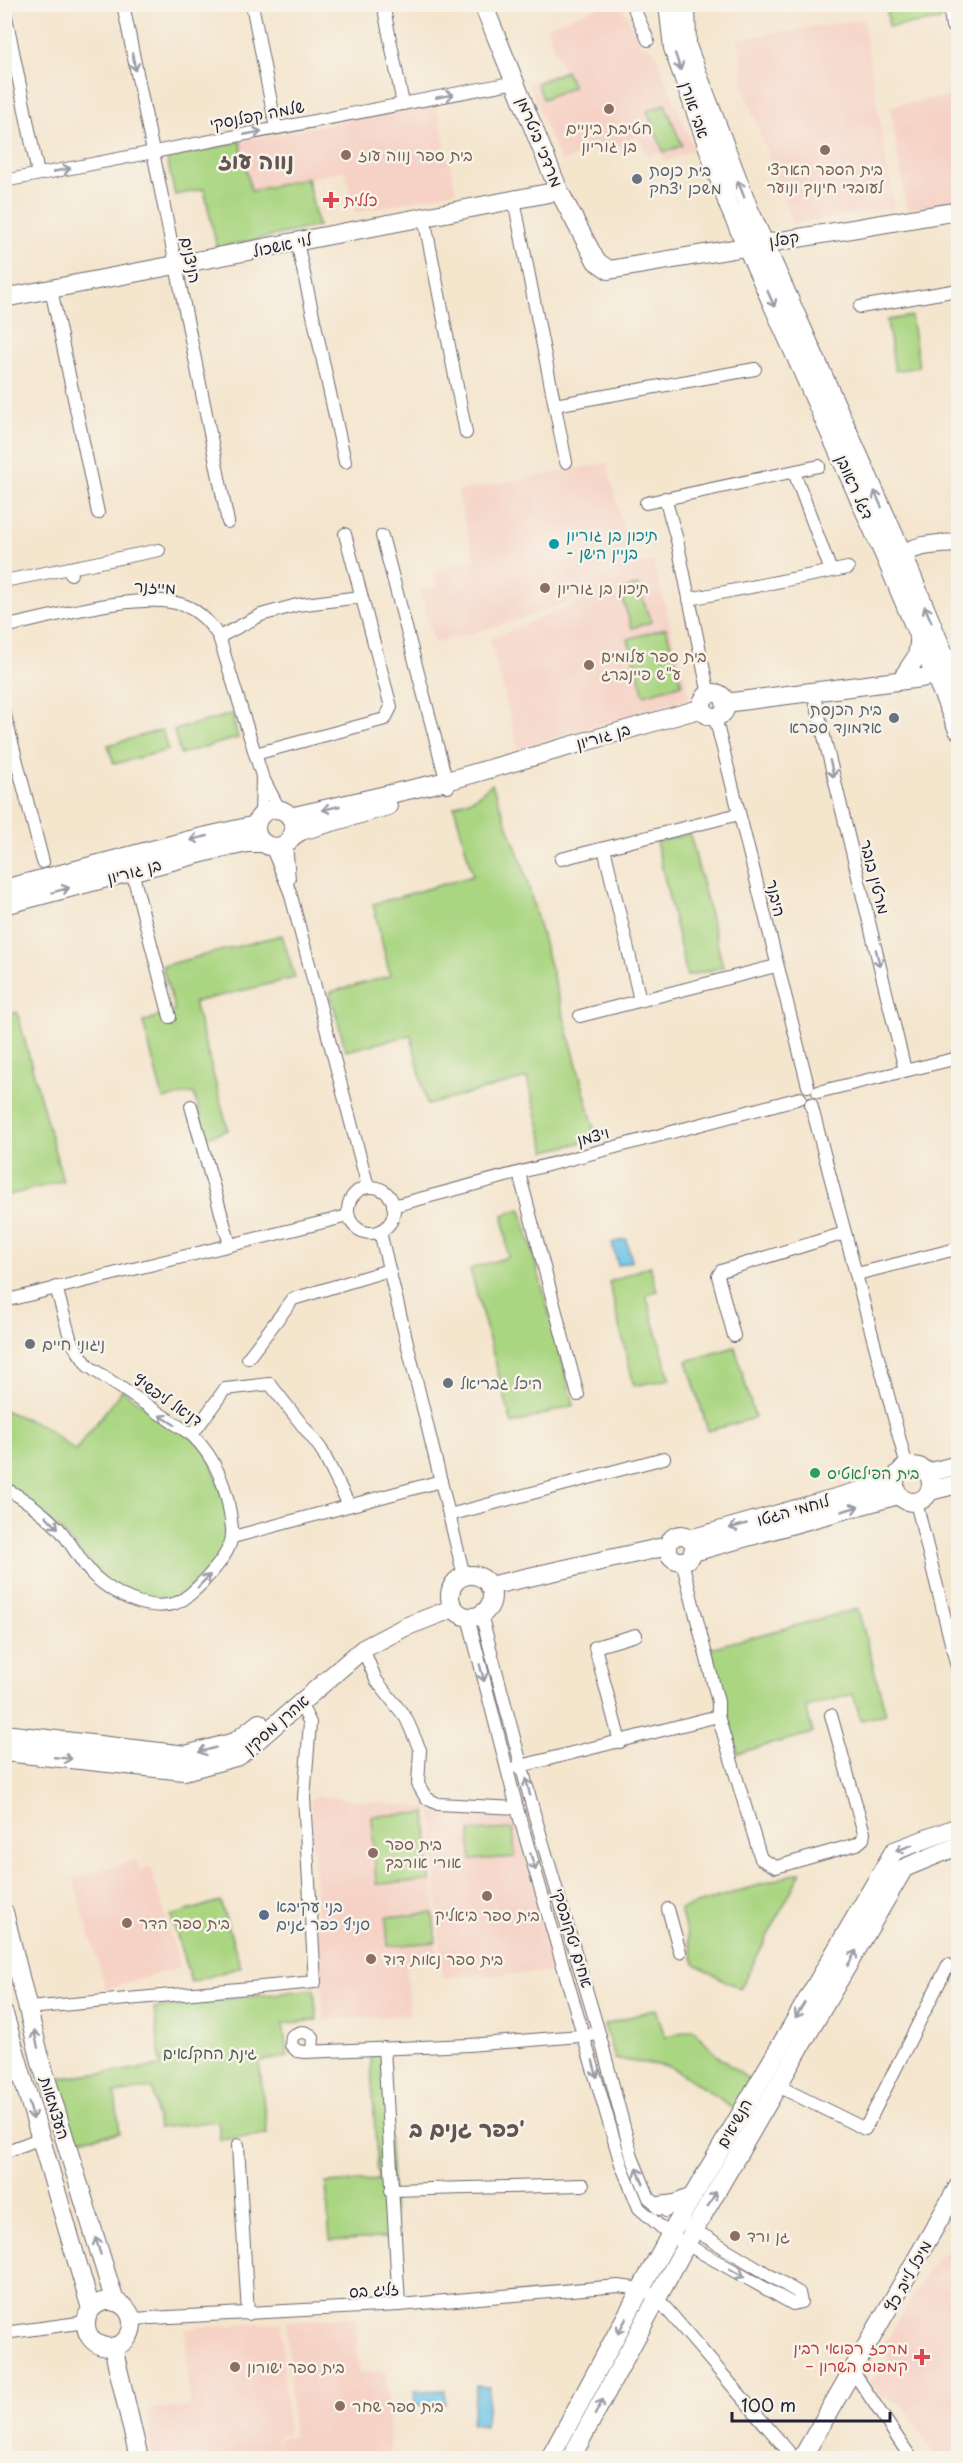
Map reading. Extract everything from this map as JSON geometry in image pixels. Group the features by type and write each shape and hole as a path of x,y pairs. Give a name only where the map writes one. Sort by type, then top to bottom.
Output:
{"street":[{"name":"הניצנים","path":"123,4 228,522"},
{"path":"252,4 276,128"},
{"path":"383,4 403,104"},
{"name":"מרדכי ביטרמן","path":"483,4 559,191 596,261 609,270"},
{"path":"632,4 648,40"},
{"name":"אבי אורן","path":"668,4 673,48 729,207 756,244"},
{"name":"אבי אורן","path":"686,4 687,46 748,209 756,244"},
{"path":"949,4 952,26 958,25"},
{"path":"4,7 38,174"},
{"path":"4,76 18,74"},
{"name":"שלמה קפלנסקי","path":"4,181 516,82"},
{"name":"לוי אשכול","path":"4,298 559,191"},
{"path":"514,200 566,462"},
{"name":"קפלן","path":"609,270 958,212"},
{"path":"424,217 466,433"},
{"path":"297,242 345,462"},
{"name":"דגל ראובן","path":"756,244 899,561 939,668 958,730"},
{"path":"51,289 98,513"},
{"path":"860,307 958,290"},
{"path":"555,405 755,369"},
{"path":"646,503 819,466"},
{"path":"794,472 831,571"},
{"name":"היבנר","path":"664,498 776,966 813,1089"},
{"path":"255,754 385,719 391,708 345,534"},
{"path":"382,536 448,785"},
{"path":"899,561 958,544"},
{"path":"4,581 71,572 159,550"},
{"name":"דגל ראובן","path":"899,561 920,636 939,668 958,688"},
{"path":"689,599 848,568"},
{"path":"219,637 261,615 297,605 360,597"},
{"name":"מייזנר","path":"4,627 121,602 165,602 185,606 213,627 219,637 262,776 284,813"},
{"path":"905,674 917,656 920,636"},
{"name":"בן גוריון","path":"887,682 905,674 939,668"},
{"name":"בן גוריון","path":"4,905 247,843 278,842 301,831 448,785 470,774 713,706 887,682 939,668"},
{"name":"מרטין בובר","path":"813,692 905,1070"},
{"path":"4,712 43,862"},
{"name":"מייזנר","path":"258,820 262,776"},
{"name":"בן גוריון","path":"284,813 448,785"},
{"path":"269,810 284,813 293,826 278,842 258,835 258,820 269,810"},
{"path":"561,859 739,814"},
{"name":"בן גוריון","path":"4,889 258,820"},
{"path":"278,842 368,1186"},
{"path":"604,848 640,1000"},
{"path":"132,871 170,1017"},
{"path":"580,1016 776,966"},
{"path":"907,1467 857,1274 806,1101 801,1092 958,1058"},
{"name":"ויצמן","path":"393,1206 806,1101"},
{"path":"191,1106 230,1245"},
{"path":"519,1173 578,1395"},
{"path":"368,1186 385,1192 393,1206 393,1218 380,1232 364,1233 357,1230 348,1216 351,1198 356,1192 368,1186"},
{"path":"4,1302 348,1216"},
{"path":"380,1232 464,1576"},
{"path":"734,1336 718,1276 721,1271 845,1233"},
{"path":"857,1274 952,1250"},
{"path":"248,1358 293,1299 389,1270"},
{"name":"דניאל ליפשיץ","path":"57,1287 71,1341 88,1365 192,1435 214,1461 227,1496 233,1537"},
{"path":"192,1435 225,1389 270,1384 321,1449 349,1505"},
{"path":"450,1515 664,1458"},
{"path":"927,1473 958,1465"},
{"path":"958,1484 923,1497 908,1502 896,1488 900,1471 907,1467 916,1466 927,1473 931,1484 923,1497 958,1671"},
{"path":"4,1488 32,1503 60,1530 93,1575 116,1593 151,1605 176,1603 213,1571 233,1537 441,1481"},
{"name":"לוחמי הגטו","path":"491,1592 681,1551 896,1488"},
{"path":"681,1551 718,1702 718,1716 761,1859 776,1867 858,1844 863,1839 864,1833 831,1714"},
{"path":"464,1576 478,1576 491,1592 463,1609 452,1587 464,1576"},
{"name":"אהרן מסקין","path":"4,1752 184,1771 239,1755 363,1649 405,1627 463,1609"},
{"name":"אהרן מסקין","path":"4,1734 186,1755 235,1742 348,1648 397,1621 463,1609"},
{"name":"אחים יטקובסקי","path":"463,1609 523,1766 632,2157 649,2198 660,2206 683,2233"},
{"name":"אחים יטקובסקי","path":"463,1609 517,1808 586,2037 621,2164 639,2208 683,2233"},
{"path":"620,1742 595,1647 636,1635"},
{"path":"363,1649 376,1680 406,1718 420,1750 418,1785 426,1798 438,1804 517,1808"},
{"path":"28,2008 315,1982 304,1798 310,1723 300,1703"},
{"path":"507,1768 523,1766 718,1716"},
{"name":"הנשיאים","path":"571,2458 658,2299 683,2233 692,2197 894,1851 958,1827"},
{"name":"הנשיאים","path":"550,2458 638,2297 683,2233 778,2086 904,1868 958,1846"},
{"path":"668,1909 680,1952"},
{"name":"העצמאות","path":"4,1912 41,2062 115,2302"},
{"path":"778,2086 865,2128 948,1965"},
{"name":"העצמאות","path":"4,2014 88,2315"},
{"path":"312,2051 586,2037 599,2033"},
{"path":"384,2048 399,2305"},
{"path":"4,2152 39,2139"},
{"path":"238,2145 248,2313"},
{"path":"391,2190 583,2185"},
{"name":"מיכל לייב כץ","path":"802,2458 854,2373 958,2187"},
{"path":"660,2206 675,2204 692,2197"},
{"path":"683,2233 799,2293 801,2302 793,2304 683,2233"},
{"name":"זליג בס","path":"132,2319 399,2305 618,2286 638,2297 658,2299 794,2458"},
{"path":"4,2333 88,2315 104,2301 115,2302 124,2307 132,2319 130,2335 125,2341 113,2347 95,2343 89,2337 88,2315"},
{"path":"113,2347 139,2458"},
{"path":"854,2373 911,2458"}],"shaded area":[{"name":"חטיבת ביניים בן גוריון","path":"602,5 622,5 641,44 653,48 694,149 665,162 660,152 649,156 638,136 600,156 596,148 561,162 528,83 563,69 546,27"},
{"name":"בית הספר הארצי לעובדי חינוך ונוער","path":"863,19 894,208 793,224 745,92 738,39"},
{"path":"957,95 958,202 907,210 890,106"},
{"name":"בית ספר נווה עוז","path":"436,104 456,191 355,213 345,170 251,191 240,141"},
{"name":"תיכון בן גוריון","path":"607,463 633,566 653,561 690,698 518,748 490,639 582,601 581,599 434,643 420,591 438,586 434,571 475,560 457,491"},
{"path":"318,1796 429,1808 438,1958 406,1960 409,2015 324,2020 310,1800"},
{"name":"בית ספר ביאליק","path":"432,1811 514,1820 560,1972 442,1977"},
{"name":"בית ספר הדר","path":"136,1860 139,1870 151,1867 180,1967 106,1989 73,1878"},
{"name":"מרכז רפואי רבין – קמפוס השרון","path":"958,2242 958,2458 937,2458 903,2405 878,2395 869,2381 890,2365 882,2348 936,2257 955,2249"},
{"name":"בית ספר שחר","path":"356,2317 359,2373 386,2372 391,2458 279,2458 278,2439 293,2437 286,2321"},
{"name":"בית ספר ישורון","path":"281,2322 288,2434 276,2435 278,2458 207,2458 206,2456 152,2458 149,2409 190,2407 185,2328"}],"green space":[{"path":"886,5 938,5 941,20 889,27"},
{"path":"566,71 573,87 543,99 537,83"},
{"path":"665,104 682,145 664,153 647,111"},
{"path":"240,141 251,191 307,178 318,226 217,248 204,189 175,195 167,159"},
{"path":"911,316 919,367 895,371 887,320"},
{"path":"638,585 651,622 632,628 620,591"},
{"path":"666,628 682,684 644,695 628,639"},
{"path":"232,714 238,738 180,754 174,730"},
{"path":"162,730 168,750 114,764 108,745"},
{"path":"492,784 523,866 597,1139 546,1151 527,1078 427,1105 411,1035 346,1051 330,992 390,976 373,904 473,876 454,806 474,798"},
{"path":"690,834 723,967 687,976 656,842"},
{"path":"282,935 295,978 194,1002 228,1130 206,1137 194,1093 163,1099 143,1022 175,1011 162,966"},
{"path":"17,1012 63,1181 5,1196 5,1016"},
{"path":"521,1209 574,1405 512,1424 470,1269 508,1257 503,1215"},
{"path":"650,1266 657,1291 646,1295 670,1379 634,1386 609,1282"},
{"path":"735,1347 755,1418 708,1431 687,1361"},
{"path":"122,1390 205,1447 231,1517 224,1554 176,1603 116,1593 60,1530 5,1488 4,1410 43,1426 75,1451"},
{"path":"858,1609 886,1714 861,1720 853,1694 806,1707 813,1733 738,1753 710,1648"},
{"path":"426,1813 430,1881 376,1884 372,1816"},
{"path":"513,1829 515,1857 471,1860 470,1831"},
{"path":"801,1872 740,1989 695,1964 680,1909"},
{"path":"220,1901 241,1967 191,1982 171,1916"},
{"path":"433,1913 436,1942 388,1946 386,1917"},
{"name":"גינת החקלאים","path":"314,1989 317,2020 283,2024 288,2057 259,2061 267,2134 220,2140 218,2121 158,2128 153,2088 115,2093 120,2133 71,2140 55,2079 161,2066 154,2008"},
{"path":"656,2009 665,2037 693,2029 721,2059 754,2083 737,2110 671,2067 615,2059 604,2025"},
{"path":"384,2048 395,2237 330,2241 326,2183 378,2180 370,2049"}],"water":[{"path":"626,1239 632,1261 618,1265 612,1243"},
{"path":"476,2386 490,2387 485,2426 472,2424"},
{"path":"445,2390 445,2404 415,2405 414,2391"}],"place":[{"name":"חטיבת ביניים בן גוריון","path":"609,109"},
{"name":"בית הספר הארצי לעובדי חינוך ונוער","path":"825,150"},
{"name":"בית ספר נווה עוז","path":"346,155"},
{"name":"בית כנסת משכן יצחק","path":"637,179"},
{"name":"כללית","path":"331,200"},
{"name":"תיכון בן גוריון - בניין הישן","path":"554,544"},
{"name":"תיכון בן גוריון","path":"545,588"},
{"name":"בית ספר עלומים ע\"ש פיינברג","path":"589,665"},
{"name":"בית הכנסת אדמונד ספרא","path":"894,718"},
{"name":"ניגוני חיים","path":"30,1344"},
{"name":"היכל גבריאל","path":"448,1383"},
{"name":"בית הפילאטיס","path":"815,1473"},
{"name":"בית ספר אורי אורבך","path":"373,1853"},
{"name":"בית ספר ביאליק","path":"487,1896"},
{"name":"בני עקיבא סניף כפר גנים","path":"264,1915"},
{"name":"בית ספר הדר","path":"127,1923"},
{"name":"בית ספר נאות דוד","path":"371,1959"},
{"name":"גן ורד","path":"735,2236"},
{"name":"מרכז רפואי רבין – קמפוס השרון","path":"922,2357"},
{"name":"בית ספר ישורון","path":"235,2367"},
{"name":"בית ספר שחר","path":"340,2406"}],"district":[{"name":"נווה עוז","path":"256,161"},
{"name":"כפר גנים ב'","path":"467,2129"}]}
